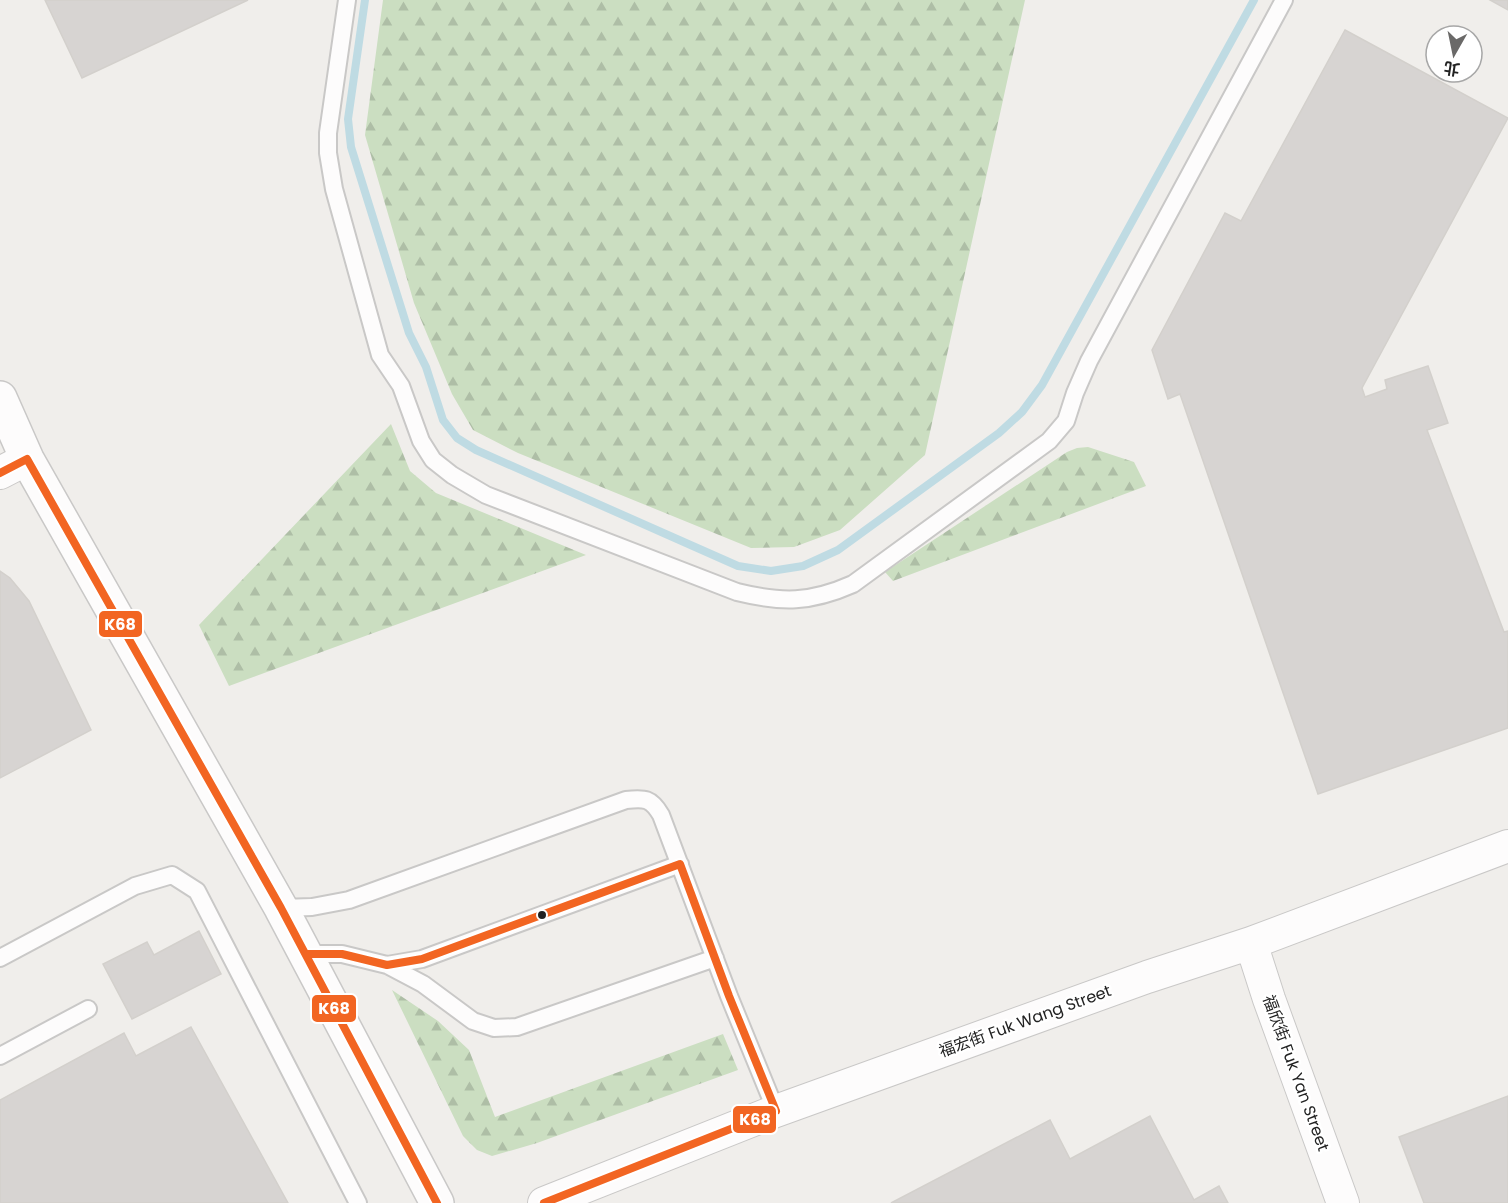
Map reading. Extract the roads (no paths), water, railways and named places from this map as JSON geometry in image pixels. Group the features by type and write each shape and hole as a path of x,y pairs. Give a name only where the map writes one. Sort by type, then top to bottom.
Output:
{"street":[{"path":"0,398 14,466 281,908 437,1203"},
{"name":"福宏街 Fuk Wang Street","path":"544,1203 776,1111 1147,977 1251,943 1508,846"},
{"name":"福欣街 Fuk Yan Street","path":"1251,943 1343,1203"}],"lane":[{"path":"347,0 328,133 329,169 380,355 401,386 421,441 433,460 452,475 486,495 737,592 781,601 830,594 853,584 1049,441 1066,421 1089,361 1284,0"},
{"path":"281,908 312,907 349,900 626,800 642,798 654,803 661,815 776,1111"},
{"path":"387,965 422,959 680,864"},
{"path":"0,958 135,886 172,875 197,891 358,1203"},
{"path":"307,954 342,954 387,965 423,984 473,1021 494,1028 517,1027 715,958"},
{"path":"0,1056 88,1009"}],"waterway":[{"path":"365,0 348,119 351,147 409,333 426,367 443,420 457,438 476,450 738,566 771,571 803,566 838,550 999,433 1022,412 1042,385 1254,0"}]}
